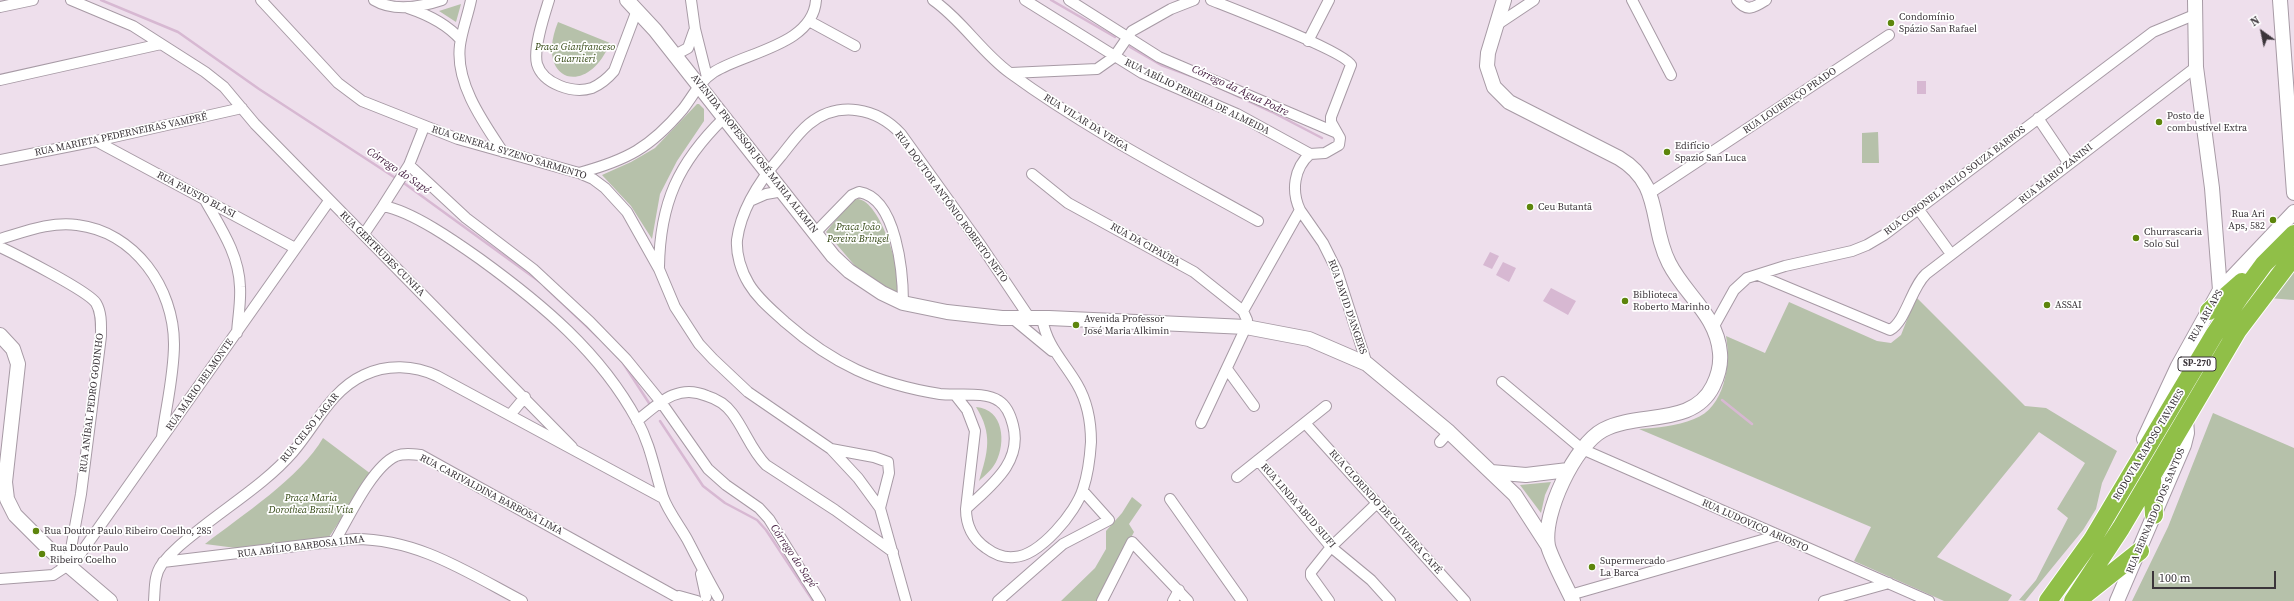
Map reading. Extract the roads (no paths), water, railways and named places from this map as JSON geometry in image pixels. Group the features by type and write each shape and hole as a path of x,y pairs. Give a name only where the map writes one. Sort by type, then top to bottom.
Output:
{"highway":[{"name":"RODOVIA RAPOSO TAVARES","path":"2048,601 2092,540 2214,335 2264,264 2294,234"},
{"name":"RODOVIA RAPOSO TAVARES","path":"2073,601 2102,559 2152,478 2238,330 2294,256"},
{"path":"2209,311 2264,264"},
{"path":"2152,478 2154,516"},
{"path":"2077,601 2140,551"}],"main road":[{"name":"AVENIDA PROFESSOR JOSÉ MARIA ALKMIN","path":"626,0 637,10 675,55 704,81 724,118 815,233 849,271 882,293 903,303 947,312 1012,318 1035,317 1246,327 1309,339 1367,364 1444,437 1491,472 1522,504 1548,546 1572,598"},
{"path":"1504,0 1488,53 1487,66 1494,87 1502,97 1509,102 1632,166 1639,174 1650,193 1669,264 1714,326 1720,362 1715,382 1705,399 1686,411 1612,426 1595,436 1582,449 1568,470 1554,507 1548,546"},
{"path":"2195,0 2194,15 2196,67 2219,258 2220,290"},
{"path":"2280,0 2294,193"},
{"name":"RUA ARI APS","path":"2114,504 2178,366 2220,290 2294,212"},
{"path":"2219,258 2242,266"},
{"path":"0,335 13,349 18,364 5,482 7,499 16,515 68,565 110,601"},
{"name":"RUA BERNARDO DOS SANTOS","path":"2117,601 2140,551 2184,444 2187,433 2186,420"},
{"path":"1491,472 1516,474 1568,470"},
{"path":"1505,485 1516,474"}],"street":[{"path":"0,7 20,1 33,0"},
{"name":"RUA GERTRUDES CUNHA","path":"71,0 133,26 205,72 224,87 330,201 525,396 572,447"},
{"name":"RUA GENERAL SYZENO SARMENTO","path":"261,0 269,4 349,93 362,101 424,127 503,152 578,173 593,179 605,188 627,212 659,269 675,307 699,344 748,392 831,449 845,462 880,508"},
{"path":"374,0 383,5 405,7 426,5 442,0"},
{"path":"471,0 461,40 460,70 479,112 503,152"},
{"path":"548,0 537,48 537,62 545,77 558,85 575,89 592,88 608,78 614,71 637,10"},
{"path":"691,0 704,81"},
{"path":"578,173 601,167 644,148 668,126 704,81 723,67 797,34 809,21 816,0"},
{"name":"RUA VILAR DA VEIGA","path":"934,0 951,12 987,54 1055,104 1124,146 1258,221"},
{"name":"RUA ABÍLIO PEREIRA DE ALMEIDA","path":"1025,0 1114,57 1162,83 1237,114 1310,154"},
{"name":"RUA ABÍLIO PEREIRA DE ALMEIDA","path":"1070,0 1148,50 1178,66 1239,90 1338,133"},
{"path":"1011,73 1097,69 1114,57 1128,36 1150,20 1194,0"},
{"path":"1201,423 1228,369 1246,327 1247,320 1243,311 1300,210 1295,197 1295,181 1302,163 1310,154 1325,153 1336,149 1340,142 1338,133 1331,122 1331,116 1351,70 1350,63 1308,41 1211,0"},
{"path":"1308,41 1329,0"},
{"path":"1495,26 1534,0"},
{"path":"1632,0 1671,75"},
{"path":"1737,0 1747,8 1754,8 1766,0"},
{"path":"405,7 432,18 452,30 461,40"},
{"name":"RUA CORONEL PAULO SOUZA BARROS","path":"1714,326 1734,290 1747,278 1867,245 1919,210 2153,32 2194,15"},
{"path":"809,21 855,46"},
{"path":"675,55 688,48 695,29"},
{"name":"RUA LOURENÇO PRADO","path":"1650,193 1889,34"},
{"path":"0,80 161,44"},
{"name":"RUA MÁRIO ZANINI","path":"1758,274 1890,330 1897,324 1918,282 1951,254 2196,67"},
{"name":"RUA MARIETA PEDERNEIRAS VAMPRÉ","path":"0,160 96,142 242,108"},
{"name":"RUA DOUTOR ANTÔNIO ROBERTO NETO","path":"966,509 1005,470 1012,458 1015,439 1011,417 999,401 980,395 956,396 911,389 857,372 822,352 772,310 749,284 738,254 738,232 750,201 768,172 800,132 822,116 835,111 857,110 884,120 901,134 1044,329 1055,354"},
{"path":"659,269 660,237 672,190 699,143 724,118"},
{"path":"2038,118 2069,164"},
{"path":"364,234 407,169 424,127"},
{"name":"RUA FAUSTO BLASI","path":"96,142 295,248"},
{"path":"407,169 466,218 532,269 590,322 626,359 661,402 708,469 726,485 759,508 769,519 820,601"},
{"name":"RUA DA CIPAÚBA","path":"1032,174 1068,203 1194,272 1243,311"},
{"path":"750,201 766,194 783,191"},
{"path":"815,233 852,195 865,193 872,198 885,215 898,246 903,281 903,303"},
{"path":"204,200 231,247 237,263 240,287 237,332"},
{"name":"RUA MÁRIO BELMONTE","path":"0,579 53,575 76,560 295,248 330,201"},
{"path":"383,206 406,213 463,247 514,284 555,319 589,351 609,376 637,421 655,463 663,498 719,599"},
{"name":"RUA DAVID D'ANGERS","path":"1300,210 1323,243 1337,270 1367,364"},
{"path":"1919,210 1951,254"},
{"path":"0,239 62,224 95,228 114,237 131,249 150,269 167,299 174,337 172,369 161,439"},
{"name":"RUA ANÍBAL PEDRO GODINHO","path":"0,247 83,291 96,303 99,312 101,336 82,494 68,565"},
{"path":"956,396 967,410 975,431 966,509 968,525 977,541 993,553 1014,557 1033,549 1058,528 1072,512 1083,490 1090,458 1089,417 1077,384 1055,354 1012,318"},
{"name":"RUA CELSO LAGAR","path":"154,601 156,574 163,562 179,545 274,471 293,452 335,396 363,375 387,368 400,367 426,371 572,447 663,498"},
{"path":"1228,369 1254,406"},
{"name":"RUA LUDOVICO ARIOSTO","path":"1502,382 1582,449 1776,536 1929,601"},
{"path":"637,421 661,402 678,393 692,390 713,398 724,405 732,413 759,458 766,465 835,510 893,552"},
{"path":"510,415 525,396"},
{"path":"1237,477 1326,406"},
{"name":"RUA CLORINDO DE OLIVEIRA CAFÉ","path":"1305,423 1376,504 1465,601"},
{"name":"RUA GENERAL SYZENO SARMENTO","path":"831,449 874,456 888,462 889,473 880,508"},
{"name":"RUA CARIVALDINA BARBOSA LIMA","path":"335,541 380,468 396,456 412,454 421,455 684,601"},
{"name":"RUA LINDA ABUD SIUFI","path":"1258,460 1332,547 1371,580 1390,601"},
{"path":"998,601 1062,544 1109,520 1083,490"},
{"path":"1170,499 1242,601"},
{"path":"1329,601 1311,576 1313,568 1376,504"},
{"path":"880,508 906,601"},
{"path":"1572,598 1776,536"},
{"name":"RUA ABÍLIO BARBOSA LIMA","path":"163,562 279,550 335,541 371,539 407,545 429,553 522,601"},
{"path":"1102,601 1132,542 1188,601"},
{"path":"699,565 701,600"},
{"path":"1824,601 1889,583"},
{"path":"1173,601 1178,590"},
{"name":"RUA CARIVALDINA BARBOSA LIMA","path":"675,595 701,600 719,599"}],"waterway":[{"name":"Córrego do Sapé","path":"101,0 178,32 259,89 397,179"},
{"name":"Córrego da Água Podre","path":"1051,0 1115,37"},
{"name":"Córrego da Água Podre","path":"1130,47 1161,65 1191,76"},
{"name":"Córrego da Água Podre","path":"1218,87 1272,112 1322,138"},
{"name":"Córrego do Sapé","path":"401,181 540,282"},
{"name":"Córrego do Sapé","path":"545,287 598,337"},
{"name":"Córrego do Sapé","path":"621,360 649,403"},
{"name":"Córrego da Água Podre","path":"1722,400 1752,424"},
{"name":"Córrego do Sapé","path":"660,421 703,486 725,503 757,520 766,530 813,601"}],"place":[{"name":"Condomínio Spázio San Rafael","path":"1891,23"},
{"name":"Posto de combustível Extra","path":"2159,122"},
{"name":"Edifício Spazio San Luca","path":"1667,152"},
{"name":"Ceu Butantã","path":"1530,207"},
{"name":"Rua Ari Aps, 582","path":"2273,220"},
{"name":"Churrascaria Solo Sul","path":"2136,238"},
{"name":"Biblioteca Roberto Marinho","path":"1625,301"},
{"name":"ASSAI","path":"2047,305"},
{"name":"Avenida Professor José Maria Alkimin","path":"1076,325"},
{"name":"Rua Doutor Paulo Ribeiro Coelho, 285","path":"36,531"},
{"name":"Rua Doutor Paulo Ribeiro Coelho","path":"42,554"},
{"name":"Supermercado La Barca","path":"1592,567"}],"park label":[{"name":"Praça Gianfranceso Guarnieri","path":"575,52"},
{"name":"Praça João Pereira Bringel","path":"858,232"},
{"name":"Praça Maria Dorothea Brasil Vita","path":"311,504"}]}
